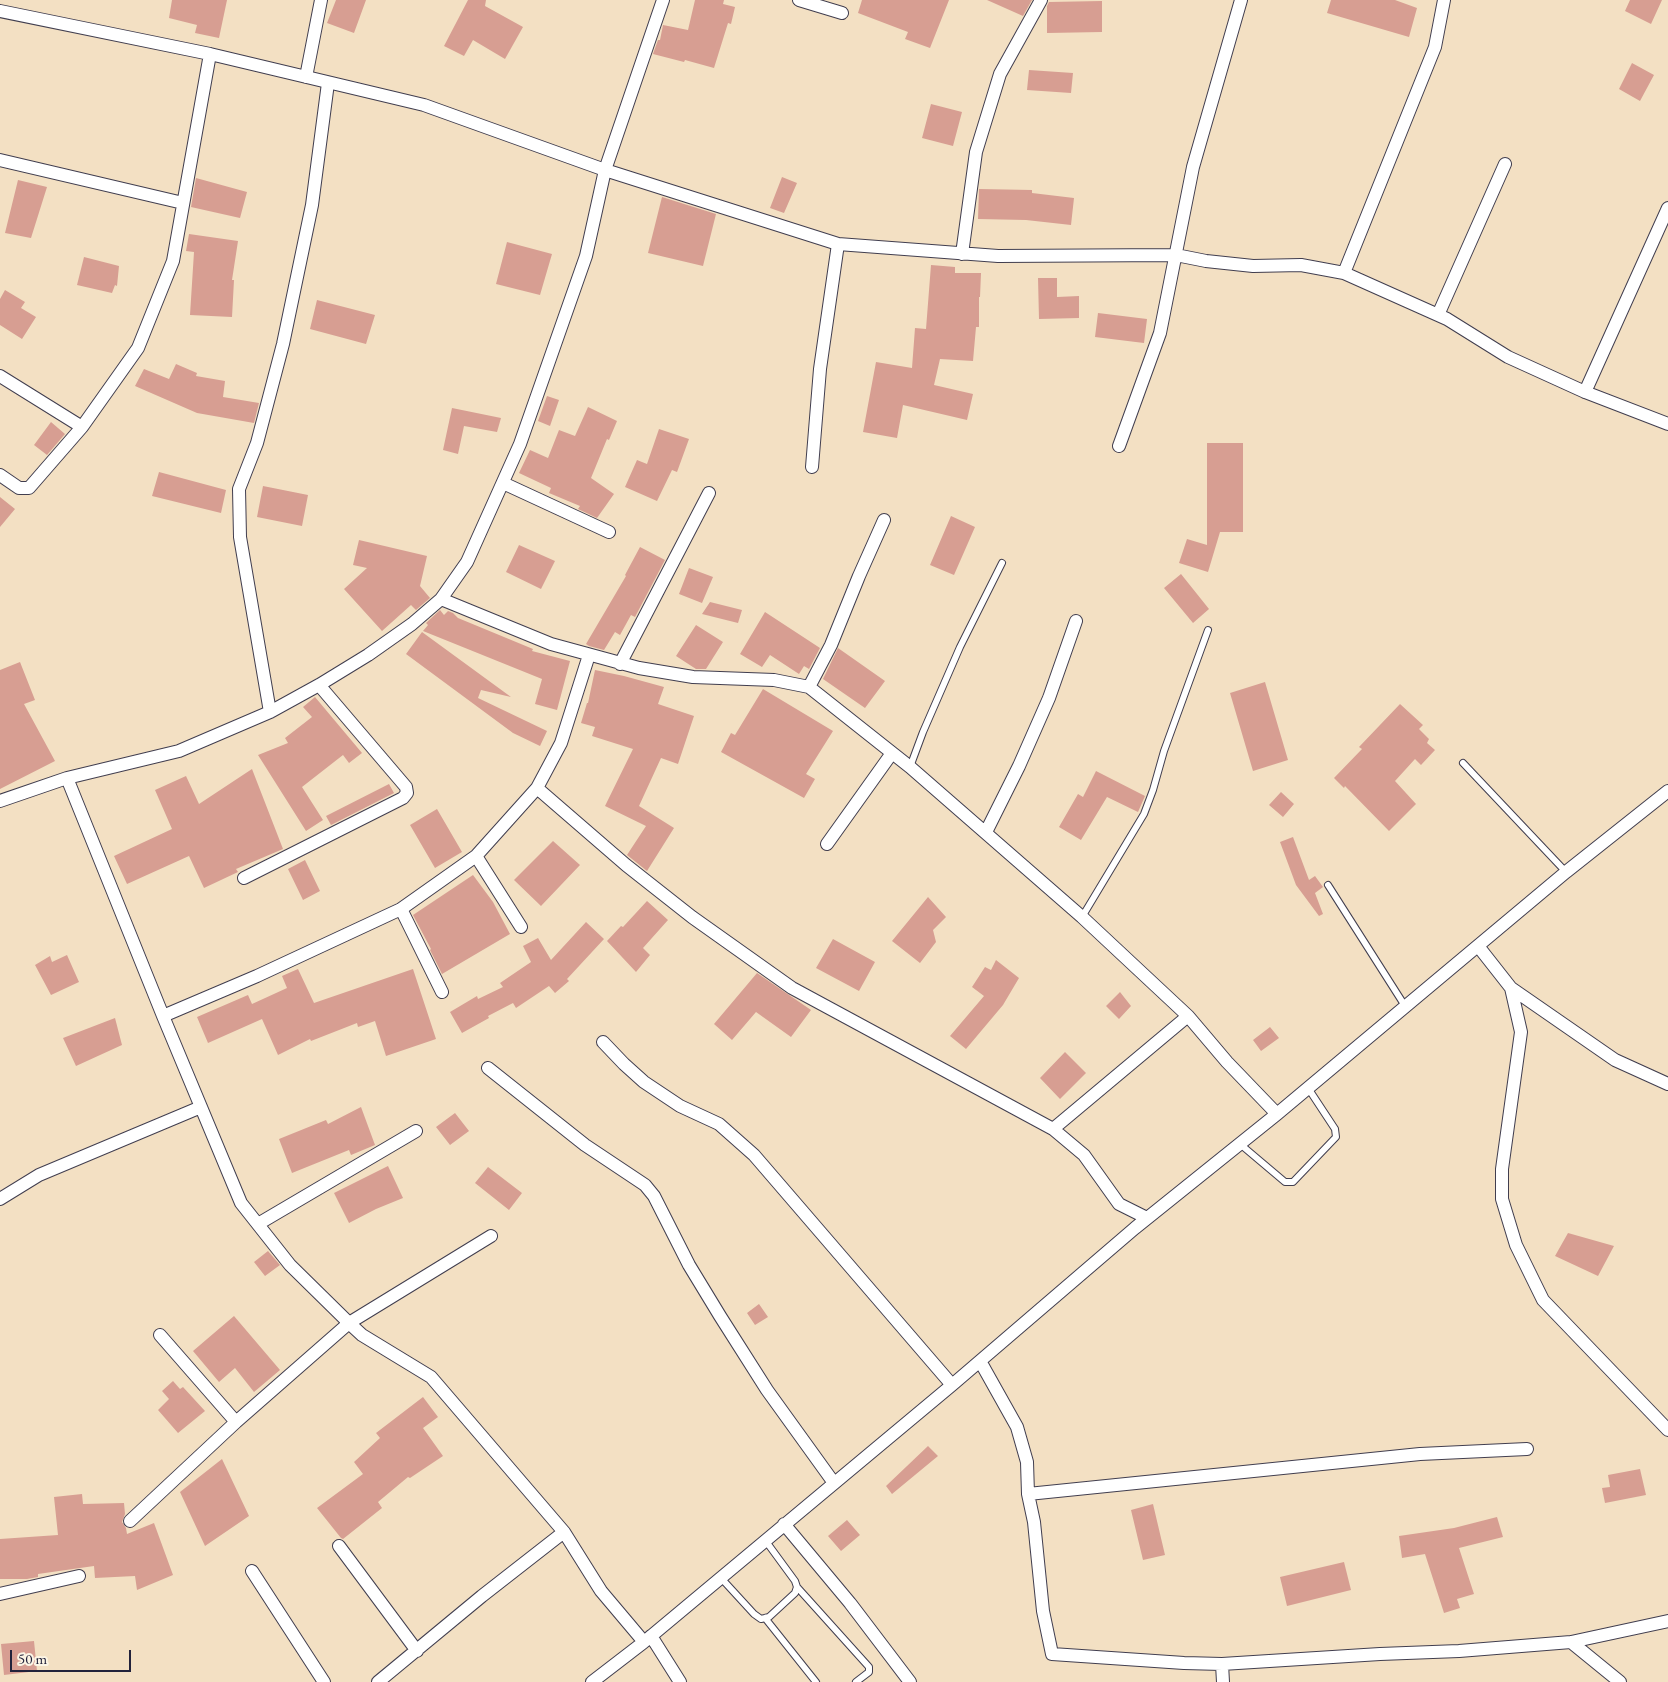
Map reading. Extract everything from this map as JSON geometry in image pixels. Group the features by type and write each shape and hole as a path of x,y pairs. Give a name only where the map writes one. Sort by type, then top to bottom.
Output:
{"street":[{"path":"306,77 322,0"},
{"path":"0,801 67,778 179,751 270,712 368,655 412,624 441,599 467,562 520,444 586,256 605,170 663,0"},
{"path":"799,0 842,13"},
{"path":"962,254 976,152 1000,74 1041,0"},
{"path":"1119,446 1160,333 1193,167 1240,0"},
{"path":"1344,273 1434,47 1444,0"},
{"path":"0,11 210,54 424,105 605,170 838,244 998,256 1176,255 1244,265 1301,265 1344,273 1438,315 1508,357 1585,392 1668,424"},
{"path":"0,475 19,488 29,488 82,427 138,348 173,261 210,54"},
{"path":"270,712 240,537 239,489 257,443 283,344 312,205 328,83"},
{"path":"0,160 183,203"},
{"path":"1438,315 1505,164"},
{"path":"1585,392 1668,208"},
{"path":"812,467 820,369 838,244"},
{"path":"0,376 82,427"},
{"path":"503,483 609,532"},
{"path":"620,664 709,493"},
{"path":"809,687 831,645 884,520"},
{"path":"441,599 551,644 620,664 693,677 774,680 809,687 910,767 1082,917 1188,1016 1227,1062 1277,1114"},
{"path":"986,832 1016,774 1049,698 1076,621"},
{"path":"163,1016 257,976 401,908 476,856 538,788 561,743 589,654"},
{"path":"244,878 402,798 407,793 406,787 319,685"},
{"path":"827,844 892,753"},
{"path":"67,778 241,1203 290,1265 362,1335 431,1377 564,1532 601,1591 648,1639 680,1682"},
{"path":"538,788 626,865 692,917 792,988 1053,1129 1084,1154 1119,1204 1147,1218"},
{"path":"592,1682 648,1639 952,1385 1147,1218 1277,1114 1566,872 1668,791"},
{"path":"476,856 521,927"},
{"path":"401,908 442,992"},
{"path":"1478,946 1511,988 1615,1060 1668,1084"},
{"path":"1511,988 1521,1032 1502,1169 1502,1199 1516,1245 1543,1300 1668,1430"},
{"path":"1053,1129 1188,1016"},
{"path":"603,1042 644,1082 680,1106 719,1124 754,1155 952,1385"},
{"path":"488,1068 585,1145 645,1185 654,1196 689,1265 720,1316 767,1390 834,1483"},
{"path":"0,1199 39,1175 201,1107"},
{"path":"258,1224 416,1131"},
{"path":"130,1520 236,1422 349,1323 491,1236"},
{"path":"160,1335 236,1422"},
{"path":"980,1361 1016,1427 1027,1462 1028,1494 1034,1522 1043,1611 1052,1654 1222,1664 1380,1654 1459,1652 1571,1642 1668,1621"},
{"path":"1028,1494 1420,1454 1527,1449"},
{"path":"784,1524 850,1603 910,1682"},
{"path":"378,1682 482,1596 564,1532"},
{"path":"339,1546 417,1651"},
{"path":"252,1571 324,1682"},
{"path":"0,1594 79,1576"},
{"path":"1571,1642 1620,1682"},
{"path":"1222,1664 1223,1682"}],"lane":[{"path":"910,767 960,647 1002,563"},
{"path":"1082,917 1144,814 1164,751 1208,630"},
{"path":"1462,764 1566,872"},
{"path":"1328,885 1405,1006"},
{"path":"1240,1144 1285,1182 1293,1182 1336,1137 1335,1129 1308,1088"},
{"path":"766,1540 795,1581 797,1587 869,1667 869,1672 856,1682"},
{"path":"721,1578 754,1614 761,1619 769,1617 795,1593 797,1587"},
{"path":"765,1618 816,1682"}],"building":[{"path":"172,0 227,0 219,38 195,33 197,25 169,18"},
{"path":"336,0 366,0 354,33 327,23"},
{"path":"468,0 486,0 485,6 523,27 505,59 473,40 464,56 444,46"},
{"path":"695,0 724,0 723,4 735,7 731,24 728,23 714,68 653,54 658,40 660,40 663,25 688,30"},
{"path":"862,0 949,0 930,48 905,39 908,32 858,13"},
{"path":"987,0 1032,0 1023,16"},
{"path":"1331,0 1395,0 1417,8 1409,37 1327,13"},
{"path":"1630,0 1662,0 1651,24 1625,11"},
{"path":"1102,1 1102,32 1047,33 1047,6 1049,2"},
{"path":"1632,63 1654,75 1640,101 1619,89"},
{"path":"1029,70 1073,73 1071,93 1027,90"},
{"path":"931,104 962,112 953,146 922,138"},
{"path":"782,177 797,183 784,213 770,208"},
{"path":"196,178 247,192 240,218 191,207"},
{"path":"18,180 47,187 31,238 5,233"},
{"path":"979,189 1032,190 1032,193 1074,198 1071,225 1026,220 978,219"},
{"path":"662,197 716,214 703,266 648,253"},
{"path":"189,234 238,241 232,280 234,280 232,317 190,315 194,252 186,251"},
{"path":"507,242 552,254 540,295 496,284"},
{"path":"84,257 119,266 117,286 115,285 112,293 77,285"},
{"path":"931,265 955,267 955,273 981,273 979,327 976,327 973,361 940,359 934,385 973,394 967,420 903,405 897,438 863,432 876,362 912,368 915,328 926,329"},
{"path":"1038,278 1057,278 1057,297 1079,296 1079,318 1039,319"},
{"path":"5,290 25,302 21,308 36,317 22,339 0,325 0,299"},
{"path":"317,300 375,315 366,344 310,329"},
{"path":"1098,313 1147,319 1144,343 1095,337"},
{"path":"176,364 197,373 196,376 225,381 223,397 259,403 254,423 197,413 135,386 144,369 169,379"},
{"path":"547,396 559,400 550,426 538,421"},
{"path":"588,407 617,421 609,440 607,439 591,478 614,494 597,518 578,509 580,506 549,493 551,488 519,473 530,450 548,458 559,430 575,436"},
{"path":"452,408 501,418 497,432 464,426 458,454 443,450"},
{"path":"51,422 65,434 47,455 34,445"},
{"path":"659,429 689,439 677,472 672,470 657,501 625,487 637,460 647,464"},
{"path":"1207,443 1243,443 1243,532 1220,532 1208,572 1179,563 1187,539 1207,545"},
{"path":"159,472 226,490 221,513 152,496"},
{"path":"263,486 308,495 302,526 257,517"},
{"path":"0,497 15,509 0,527"},
{"path":"951,516 975,527 954,575 930,565"},
{"path":"359,540 427,556 420,586 430,598 416,610 411,605 382,631 344,589 367,568 353,565"},
{"path":"519,545 555,561 541,589 506,572"},
{"path":"640,547 665,560 635,617 631,615 620,635 615,632 604,650 589,646 586,644 626,576"},
{"path":"689,568 713,577 702,603 679,594"},
{"path":"1181,574 1209,609 1193,623 1164,588"},
{"path":"710,602 742,610 738,623 702,614"},
{"path":"440,610 444,615 448,611 453,613 458,618 533,649 532,651 570,661 557,710 535,704 542,679 423,631 428,625 426,623"},
{"path":"765,612 820,648 809,669 804,666 799,674 770,655 762,667 740,654"},
{"path":"696,625 723,642 706,669 696,669 676,656"},
{"path":"422,632 511,697 481,690 478,698 547,731 540,746 513,733 406,654"},
{"path":"838,648 885,681 865,708 823,679"},
{"path":"20,662 35,700 24,704 55,761 0,789 0,670"},
{"path":"595,670 664,687 658,704 694,716 678,764 661,758 639,806 674,828 647,871 627,855 646,826 605,806 633,749 592,736 595,727 581,723 588,703"},
{"path":"1265,682 1288,760 1253,771 1230,693"},
{"path":"763,689 833,731 806,774 815,779 804,798 721,752 731,733 735,735"},
{"path":"315,697 362,753 349,763 343,755 302,787 323,820 306,831 258,755 288,743 285,738 312,717 303,707"},
{"path":"1400,704 1423,725 1419,729 1429,739 1427,743 1435,750 1421,765 1415,759 1395,781 1416,804 1389,831 1345,786 1344,788 1334,778 1362,749 1359,747"},
{"path":"252,769 283,849 236,869 238,872 204,888 189,856 127,884 114,856 172,829 155,790 186,776 199,804"},
{"path":"1096,771 1145,796 1138,812 1107,797 1081,840 1059,827 1078,794 1083,797"},
{"path":"389,784 394,793 331,825 326,816"},
{"path":"1281,792 1294,804 1283,817 1269,805"},
{"path":"437,809 462,852 435,868 410,825"},
{"path":"1293,837 1309,880 1315,876 1323,887 1315,893 1323,914 1319,916 1296,885 1280,842"},
{"path":"553,841 580,865 541,906 514,880"},
{"path":"305,860 320,891 303,900 288,869"},
{"path":"473,875 493,902 510,934 442,974 413,915"},
{"path":"928,897 946,917 933,930 936,942 920,963 892,941"},
{"path":"647,901 668,920 643,948 650,955 636,972 607,941"},
{"path":"586,922 604,939 567,979 569,981 555,993 549,986 516,1008 513,1003 462,1033 450,1012 477,996 478,999 503,987 500,983 531,962 523,946 538,938 551,960"},
{"path":"833,939 875,962 859,991 816,968"},
{"path":"67,955 79,982 51,995 35,965 50,956 52,962"},
{"path":"996,960 1019,978 1003,1005 966,1049 950,1036 984,996 972,987 985,967 991,970"},
{"path":"298,969 314,1003 413,969 436,1039 386,1056 375,1021 358,1027 357,1023 311,1041 310,1039 278,1055 262,1019 208,1043 197,1017 248,995 252,1004 287,988 282,976"},
{"path":"757,973 811,1010 791,1037 756,1012 732,1040 714,1024"},
{"path":"1120,992 1131,1006 1119,1019 1106,1006"},
{"path":"115,1018 122,1045 76,1066 63,1038"},
{"path":"1270,1027 1279,1038 1261,1051 1253,1040"},
{"path":"1065,1052 1086,1073 1060,1099 1040,1078"},
{"path":"361,1107 375,1145 351,1155 349,1150 292,1173 279,1139 326,1120 328,1124"},
{"path":"455,1113 469,1131 450,1145 436,1127"},
{"path":"388,1166 403,1198 349,1223 334,1193"},
{"path":"488,1167 522,1193 509,1210 475,1183"},
{"path":"1568,1233 1614,1246 1598,1276 1555,1256"},
{"path":"268,1251 280,1265 265,1276 254,1262"},
{"path":"759,1304 768,1317 755,1325 747,1313"},
{"path":"234,1316 280,1370 254,1392 235,1368 219,1382 193,1351"},
{"path":"173,1381 180,1389 183,1387 205,1411 178,1433 158,1410 169,1399 162,1391"},
{"path":"423,1397 438,1417 423,1428 443,1456 410,1478 408,1477 378,1502 382,1508 343,1539 341,1538 317,1508 363,1474 354,1462 380,1438 376,1433"},
{"path":"928,1446 938,1456 892,1494 886,1486"},
{"path":"222,1459 249,1516 205,1546 180,1492"},
{"path":"1640,1469 1646,1495 1605,1503 1602,1488 1610,1487 1608,1475"},
{"path":"82,1494 83,1504 124,1503 125,1514 122,1522 127,1534 154,1523 173,1575 137,1590 135,1576 95,1578 94,1566 38,1574 38,1577 27,1579 0,1579 0,1539 58,1535 54,1497"},
{"path":"1153,1504 1165,1555 1143,1560 1131,1510"},
{"path":"1497,1517 1503,1537 1459,1548 1474,1594 1457,1599 1460,1608 1444,1613 1425,1554 1402,1558 1399,1536 1454,1528"},
{"path":"847,1520 860,1535 841,1551 828,1536"},
{"path":"1344,1562 1351,1590 1287,1606 1280,1577"},
{"path":"34,1641 37,1671 4,1675 1,1644"}]}
